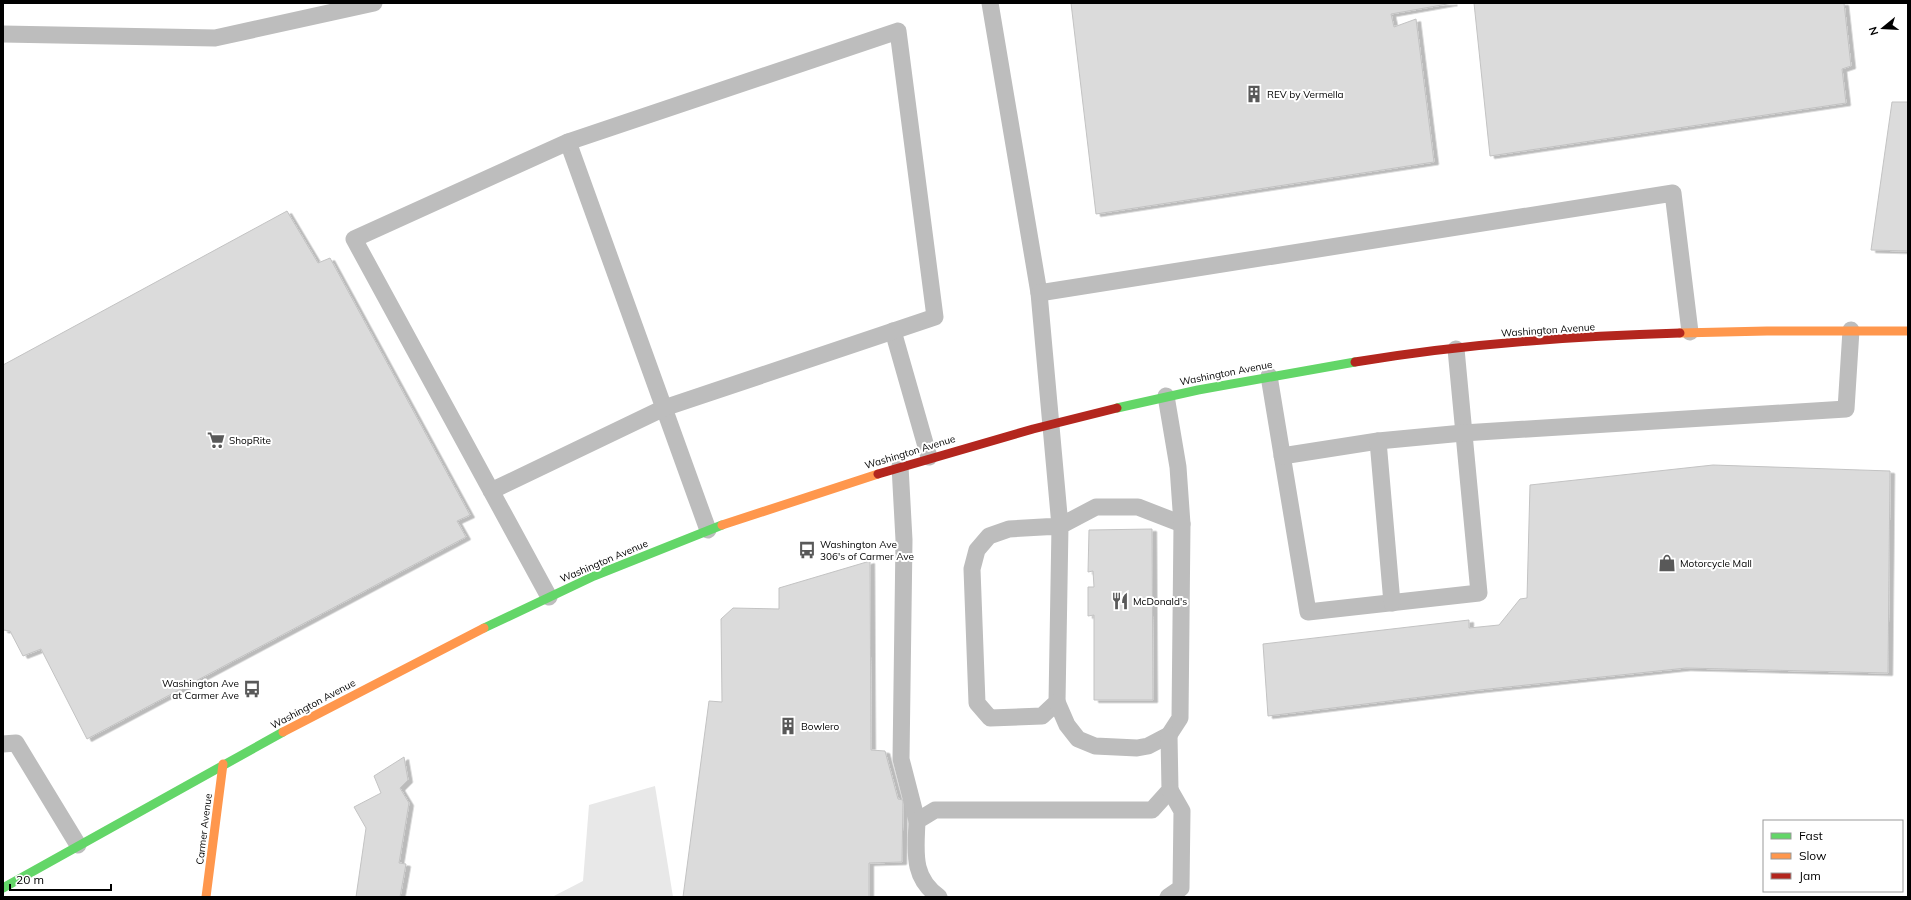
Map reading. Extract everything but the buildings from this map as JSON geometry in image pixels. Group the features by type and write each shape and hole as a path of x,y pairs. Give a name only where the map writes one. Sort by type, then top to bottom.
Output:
{"main road":[{"name":"Washington Avenue","path":"3,888 223,764 383,679 595,575 708,530 929,457 1051,424 1166,396 1268,376 1408,354 1530,341 1690,332 1774,330 1908,331"},
{"name":"Carmer Avenue","path":"206,897 223,764"}],"lane":[{"path":"3,34 215,38 374,3"},
{"path":"990,3 1039,293 1060,526 1057,702 1067,725 1078,739 1095,746 1138,748 1148,746 1169,735 1180,718 1182,524 1178,467 1166,396"},
{"path":"491,491 664,408 935,317 898,31 568,142 354,239 491,491 549,597"},
{"path":"568,142 708,530"},
{"path":"1039,293 1673,193 1690,332"},
{"path":"1282,456 1378,441 1464,433 1846,409 1851,330"},
{"path":"893,332 929,457"},
{"path":"1268,376 1308,612 1479,593 1456,349"},
{"path":"1378,441 1392,603"},
{"path":"900,466 904,540 901,759 917,821 916,857 918,873 929,890 939,897"},
{"path":"1057,702 1042,716 990,718 977,703 972,569 977,550 989,536 1009,529 1060,526 1096,507 1138,507 1182,524"},
{"path":"1168,897 1182,888 1182,810 1170,790 1169,735"},
{"path":"3,744 16,743 78,845"},
{"path":"917,821 936,810 1152,810 1170,790"}],"shaded area":[{"path":"655,786 673,897 552,897 583,881 589,805"}],"traffic: fast":[{"path":"1117,408 1198,390 1355,362"},
{"path":"484,628 594,576 722,525"},
{"path":"3,888 283,732"}],"traffic: slow":[{"path":"1680,333 1767,331 1908,331"},
{"path":"722,525 878,474"},
{"path":"283,732 484,628"},
{"path":"206,897 223,764"}],"traffic: jam":[{"path":"1355,362 1436,350 1517,342 1599,336 1680,333"},
{"path":"878,474 1033,429 1117,408"}],"place":[{"name":"REV by Vermella","path":"1254,94"},
{"name":"ShopRite","path":"216,440"},
{"name":"Washington Ave 306's of Carmer Ave","path":"807,550"},
{"name":"Motorcycle Mall","path":"1667,563"},
{"name":"McDonald's","path":"1120,601"},
{"name":"Washington Ave at Carmer Ave","path":"252,689"},
{"name":"Bowlero","path":"788,726"}]}
